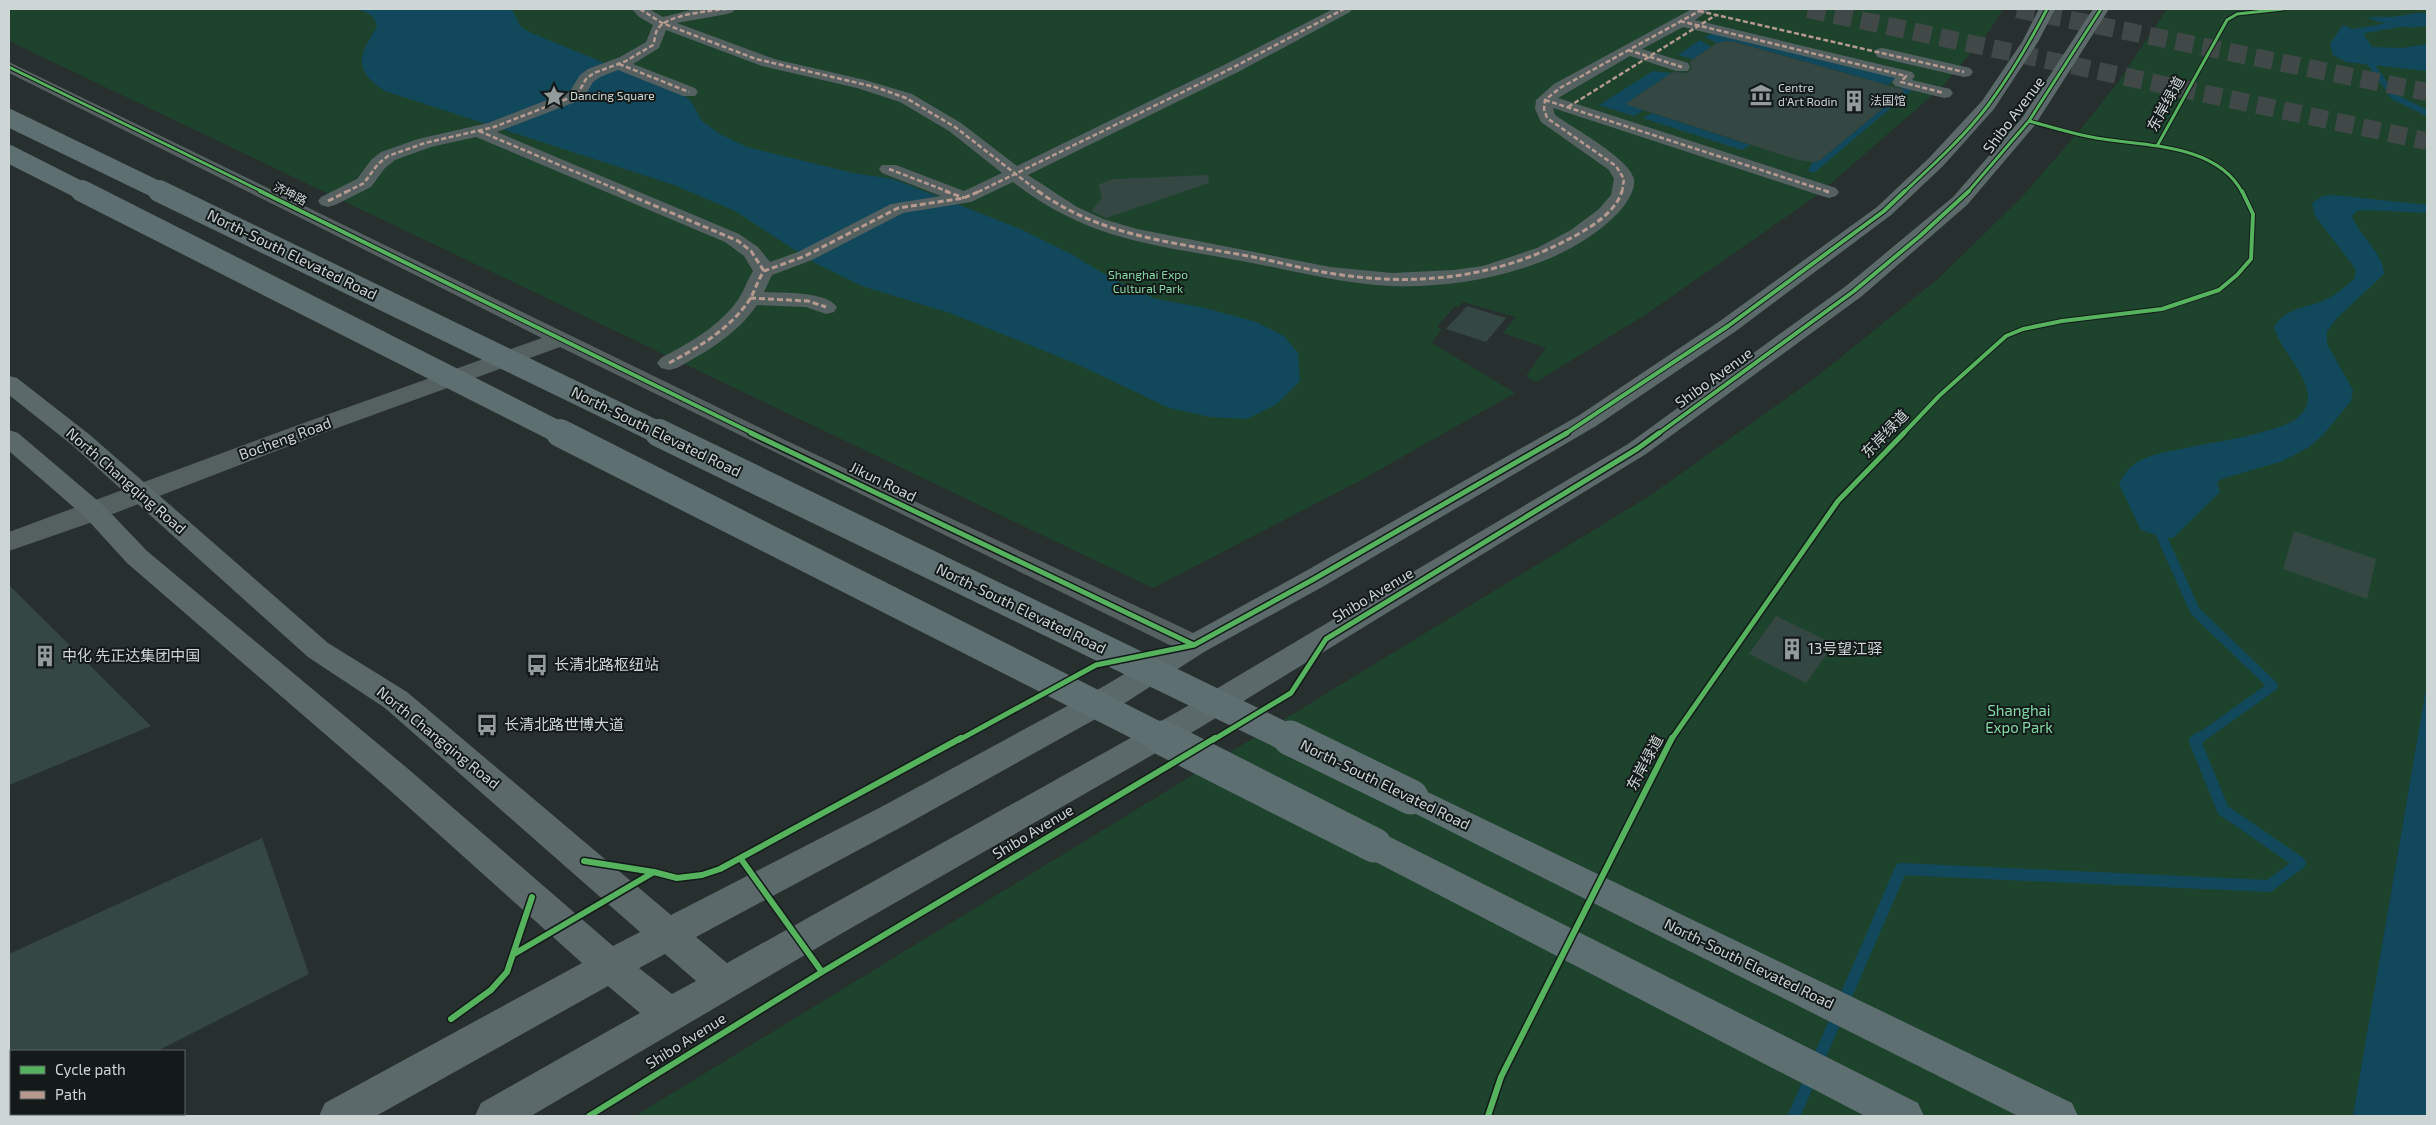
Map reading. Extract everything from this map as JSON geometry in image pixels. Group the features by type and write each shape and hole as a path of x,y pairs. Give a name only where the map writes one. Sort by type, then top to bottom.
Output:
{"highway":[{"name":"North-South Elevated Road","path":"9,118 1393,788 2058,1116"},
{"path":"9,154 1365,840 1904,1116"}],"main road":[{"name":"Shibo Avenue","path":"339,1116 668,934 904,811 1117,693 1194,645 1314,579 1587,421 1728,326 1871,221 1936,162 1988,106 2030,42 2047,9"},
{"name":"Shibo Avenue","path":"495,1116 1190,719 1637,449 1854,291 1960,201 2029,121 2101,9"},
{"name":"North Changqing Road","path":"9,383 81,440 142,492 318,650 396,700 725,984"},
{"path":"9,438 95,512 137,557 396,777 610,966 671,1016"}],"street":[{"path":"640,9 646,15 731,50 779,66 856,81 906,99 940,117 1035,191 1095,223 1154,239 1249,255 1331,273 1383,279 1436,279 1480,273 1520,262 1557,247 1584,231 1603,216 1621,196 1624,179 1616,166 1554,125 1547,118 1544,110 1545,100 1560,88 1628,50 1699,16 1814,37 1964,72"},
{"path":"328,200 364,183 378,164 388,156 425,143 479,131 577,95 586,79 594,73 643,53 653,45 657,30 664,23 686,16 727,9"},
{"path":"669,363 715,337 737,317 750,298 764,271 805,256 898,208 922,202 964,198 1234,67 1344,9"},
{"path":"1699,16 1801,51 1906,76 1901,82 1944,93"},
{"path":"1568,107 1649,57 1699,16"},
{"path":"1801,51 1814,37"},
{"path":"1628,50 1682,67"},
{"path":"1896,74 1909,59"},
{"path":"619,64 689,92"},
{"name":"济坤路","path":"9,67 562,340"},
{"path":"1545,100 1830,192"},
{"path":"479,131 732,238 746,245 756,255 764,271"},
{"path":"889,169 964,198"},
{"path":"750,298 808,301 826,307"},
{"name":"Jikun Road","path":"562,340 783,449 1194,645"},
{"name":"Bocheng Road","path":"9,542 562,340"}],"green space":[{"name":"Shanghai Expo Cultural Park","path":"9,9 2003,9 1990,30 1941,88 1816,196 1645,315 1536,382 1526,376 1546,348 1503,333 1516,317 1463,302 1459,307 1455,306 1437,327 1442,329 1432,343 1515,393 1363,479 1153,588 9,41"},
{"name":"Shanghai Expo Park","path":"2167,9 2427,9 2427,683 2353,1116 635,1116 1651,495 1815,378 1938,279 2021,198 2081,129 2119,81"}],"water":[{"path":"357,9 512,9 520,26 529,32 683,95 690,100 702,121 720,134 747,147 853,173 893,179 1018,228 1073,255 1114,280 1156,299 1201,307 1256,322 1284,336 1298,353 1300,381 1277,404 1247,419 1211,417 1169,408 1079,365 950,313 862,286 815,263 735,211 674,185 385,91 363,69 363,55 377,27 375,20 370,15"},
{"path":"2427,13 2427,26 2396,26 2366,17 2393,17"},
{"path":"2343,25 2363,33 2372,47 2403,48 2427,44 2427,71 2346,62 2333,55 2330,44"},
{"path":"1712,33 1897,77 1888,85 1735,42 1717,43 1705,37"},
{"path":"1700,40 1711,47 1693,59 1678,55"},
{"path":"1653,71 1672,73 1631,100 1630,102 1644,110 1634,116 1599,105"},
{"path":"1902,87 1912,90 1814,173 1808,171 1813,162 1820,160 1900,94 1899,90"},
{"path":"1652,113 1750,145 1742,150 1643,118"},
{"path":"2334,195 2427,205 2427,213 2366,210 2357,211 2352,216 2380,259 2384,274 2336,319 2327,332 2327,344 2353,390 2351,401 2323,435 2309,447 2283,461 2221,479 2217,483 2220,492 2173,538 2162,537 2141,530 2119,484 2127,471 2135,463 2158,454 2264,432 2287,424 2304,411 2308,399 2304,381 2277,336 2274,327 2290,312 2329,298 2354,279 2356,271 2352,264 2315,216 2312,203 2323,196"},
{"path":"2427,683 2427,1116 2353,1116 2358,1086"}],"building":[{"name":"法国馆","path":"1728,41 1905,90 1820,160 1813,162 1798,160 1625,104 1673,72 1688,73 1692,68 1689,62 1717,43"},
{"path":"1208,175 1209,183 1106,218 1091,211 1102,198 1098,185 1113,179"},
{"path":"1467,306 1506,318 1486,342 1446,329"},
{"path":"2294,531 2376,559 2367,599 2283,569"},
{"name":"中化 先正达集团中国","path":"9,585 151,726 9,785"},
{"name":"13号望江驿","path":"1776,616 1834,644 1806,683 1749,654"},
{"path":"262,838 309,974 159,1050 9,1051 9,954"}],"waterway":[{"path":"2351,36 2349,33 2427,19"},
{"path":"2364,54 2394,97 2427,113"},
{"path":"2162,524 2162,537 2195,611 2273,686 2197,740"},
{"path":"1794,1116 1901,869 2269,886 2300,863 2223,810 2195,741 2199,738"}],"tunnel":[{"path":"1808,9 2427,141"},
{"path":"2017,9 2427,92"}],"marked path":[{"path":"640,9 662,23 756,59 796,70 875,87 906,98 931,111 955,127 1045,196 1070,211 1096,223 1151,239 1256,257 1319,271 1392,279 1454,277 1485,272 1515,264 1572,238 1606,214 1621,195 1624,179 1616,166 1547,118 1544,109 1545,100 1560,88 1703,9"},
{"path":"328,201 364,183 378,164 388,156 425,143 494,127 577,95 586,79 594,73 626,61 653,45 657,30 668,21 678,17 727,9"},
{"path":"669,363 714,336 734,320 750,299 764,271 805,256 898,208 964,198 976,193 1234,67 1344,9"},
{"path":"1699,11 1964,72"},
{"path":"1568,107 1716,15"},
{"path":"1680,21 1906,76 1901,82 1944,93"},
{"path":"1628,50 1682,67"},
{"path":"619,64 689,92"},
{"path":"1545,100 1829,192"},
{"path":"479,131 732,238 751,251 764,271"},
{"path":"889,169 964,198"},
{"path":"750,298 808,301 826,307"}],"cycle path":[{"path":"584,861 654,872 677,878 702,875 720,869 1096,665 1194,645 1314,579 1587,421 1728,326 1884,211 1936,162 1988,105 2030,42 2047,9"},
{"path":"589,1116 822,972 1291,693 1326,639 1637,449 1854,291 1960,201 2029,121 2101,9"},
{"name":"东岸绿道","path":"2157,146 2227,20 2237,14 2283,9"},
{"path":"9,67 774,444 1194,645"},
{"name":"东岸绿道","path":"1488,1116 1501,1077 1666,747 1838,501 1939,396 2006,336 2023,329 2062,321 2162,309 2219,290 2237,275 2251,259 2254,227 2252,210 2240,188 2225,171 2206,160 2186,153 2087,136 2029,121"},
{"path":"741,859 822,972"},
{"path":"514,954 654,872"},
{"path":"451,1019 491,990 507,972 532,897"}],"place":[{"name":"Centre d'Art Rodin","path":"1761,95"},
{"name":"Dancing Square","path":"554,96"},
{"name":"法国馆","path":"1854,101"},
{"name":"13号望江驿","path":"1792,649"},
{"name":"中化 先正达集团中国","path":"45,656"},
{"name":"长清北路枢纽站","path":"537,665"},
{"name":"长清北路世博大道","path":"487,725"}]}
